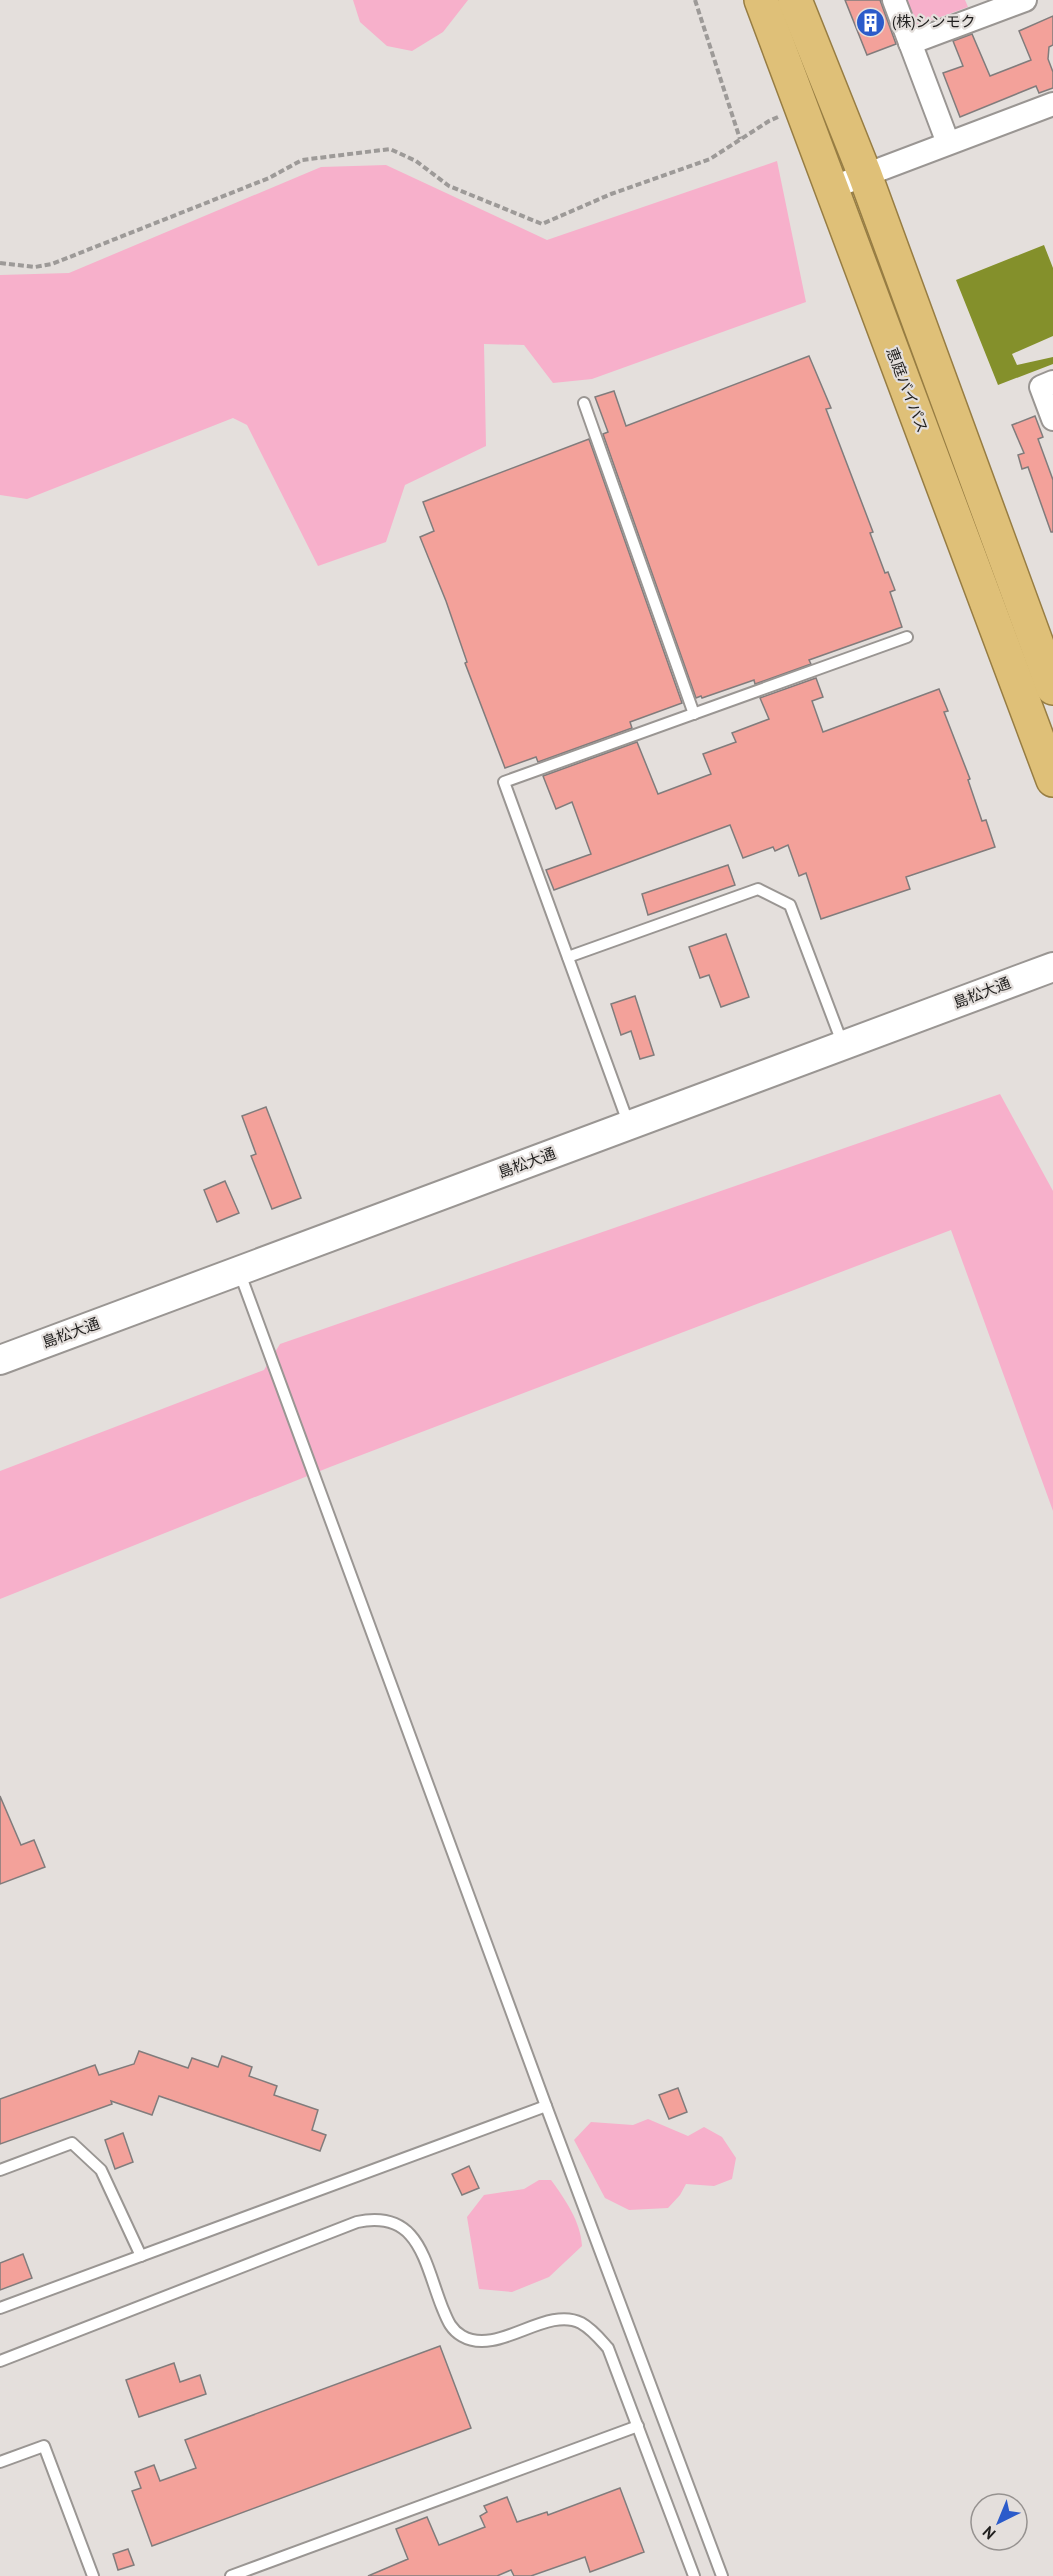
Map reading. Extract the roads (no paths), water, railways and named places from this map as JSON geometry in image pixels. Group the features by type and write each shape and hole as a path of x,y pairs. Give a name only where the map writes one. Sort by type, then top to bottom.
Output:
{"highway":[{"name":"恵庭バイパス","path":"761,0 1053,780"},
{"path":"795,0 865,175 1053,688"}],"street":[{"path":"894,0 948,143"},
{"path":"910,44 972,9 1024,0"},
{"path":"831,188 1053,104"},
{"path":"1053,382 1041,387 1053,419"},
{"name":"島松大通","path":"0,1360 1053,967"}],"lane":[{"path":"584,403 694,714"},
{"path":"629,1125 504,782 907,637"},
{"path":"568,957 758,889 790,905 843,1045"},
{"path":"239,1271 546,2106 722,2576"},
{"path":"0,2307 546,2106"},
{"path":"0,2170 72,2143 101,2170 141,2256"},
{"path":"0,2361 357,2222 376,2218 393,2221 417,2242 450,2326 462,2336 473,2341 490,2341 564,2320 579,2322 593,2331 608,2348 694,2576"},
{"path":"231,2576 638,2426"},
{"path":"0,2462 44,2446 93,2576"}],"place":[{"name":"(株)シンモク","path":"871,22"}]}
